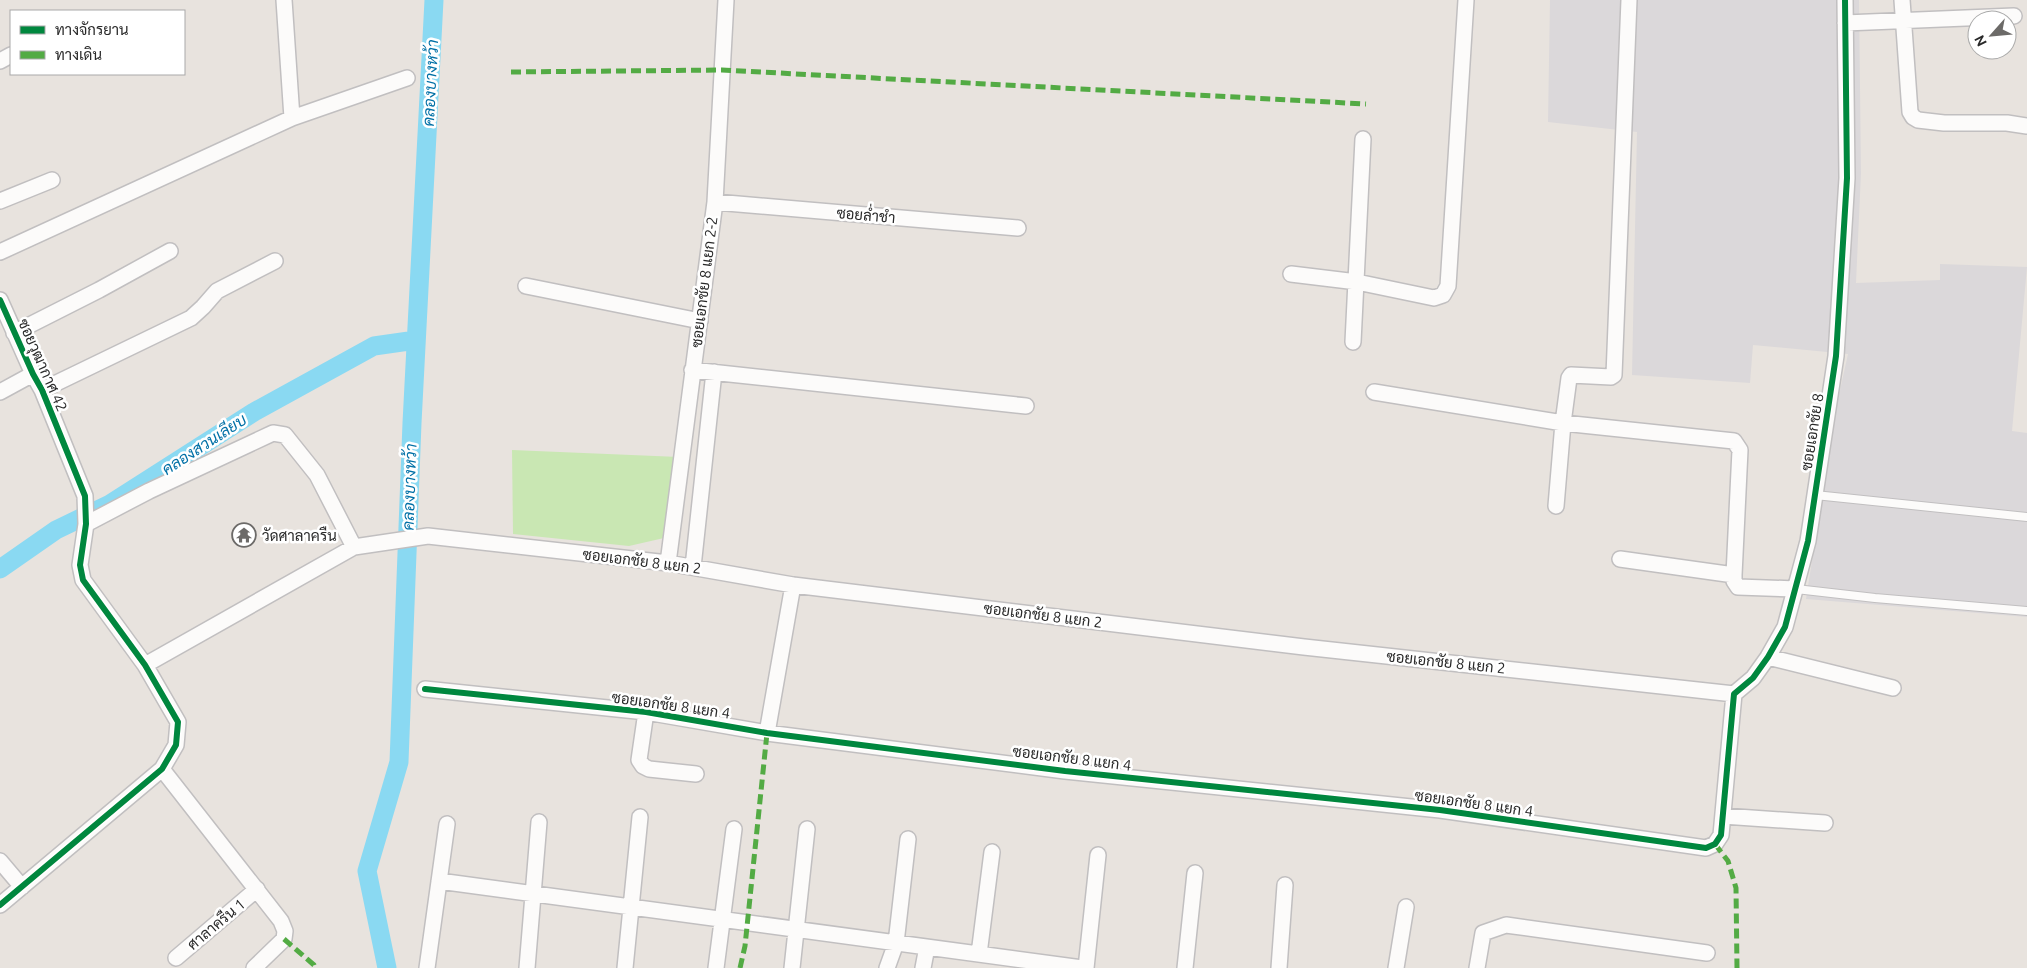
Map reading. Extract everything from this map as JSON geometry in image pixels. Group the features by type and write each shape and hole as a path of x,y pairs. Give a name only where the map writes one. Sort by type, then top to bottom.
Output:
{"street":[{"path":"284,0 292,118"},
{"name":"ซอยเอกชัย 8 แยก 2-2","path":"668,563 714,202 726,0"},
{"path":"1291,274 1357,282 1434,298 1443,295 1448,286 1466,0"},
{"path":"1556,506 1568,378 1571,375 1611,377 1616,371 1629,0"},
{"name":"ซอยเอกชัย 8","path":"1734,694 1753,678 1768,657 1785,627 1808,541 1836,356 1847,178 1845,0"},
{"path":"1902,0 1910,112 1913,117 1918,120 1944,123 2007,123 2027,126"},
{"path":"1845,23 1967,18"},
{"path":"0,252 292,118 407,78"},
{"path":"1353,342 1363,139"},
{"path":"0,201 52,180"},
{"name":"ซอยล่ำชำ","path":"714,202 1018,228"},
{"path":"14,333 170,251"},
{"path":"42,390 191,318 217,291 275,261"},
{"path":"526,286 700,321"},
{"name":"ซอยวุฒากาศ 42","path":"0,300 32,374 42,390 85,496 86,521 80,564 83,580 145,664 178,722 176,745 162,769 0,906"},
{"path":"692,370 1026,406"},
{"path":"692,567 714,372"},
{"path":"0,392 32,374"},
{"path":"1374,392 1563,423 1734,441 1740,450 1734,581 1738,587 1796,588"},
{"path":"86,521 273,433 279,433 285,435 317,475 354,547 145,664"},
{"name":"ซอยเอกชัย 8 แยก 2","path":"354,547 428,536 668,563 794,585 1294,646 1734,694"},
{"path":"1620,559 1734,576"},
{"path":"767,733 794,585"},
{"path":"1768,657 1893,688"},
{"name":"ซอยเอกชัย 8 แยก 4","path":"425,689 646,712 767,733 1065,771 1440,810 1706,848 1715,844 1721,835 1723,816"},
{"path":"1734,694 1723,816 1825,823"},
{"path":"646,712 639,760 643,766 649,769 696,774"},
{"path":"162,769 281,921 285,931 284,939 254,968"},
{"path":"625,968 640,817"},
{"path":"527,968 539,822"},
{"path":"427,968 447,824"},
{"path":"716,968 734,829"},
{"path":"792,968 807,829"},
{"path":"888,968 896,943 908,840"},
{"path":"979,954 992,852"},
{"path":"1086,968 1098,855"},
{"path":"0,861 22,887"},
{"path":"1185,968 1195,873"},
{"path":"439,881 979,954 1019,964 1082,968"},
{"path":"1279,968 1285,885"},
{"name":"ศาลาครืน 1","path":"176,958 257,890"},
{"path":"1396,968 1406,907"},
{"path":"1478,968 1483,933 1506,925 1707,953"},
{"path":"923,968 927,947"}],"lane":[{"path":"1815,496 2027,517"},
{"path":"1796,588 1875,598 2027,611"}],"shaded area":[{"path":"1550,0 1859,0 1861,173 1856,283 1940,280 1940,264 2027,267 2012,431 2027,433 2027,617 1806,599 1836,408 1848,354 1753,345 1750,383 1632,375 1637,132 1548,122"}],"green space":[{"path":"512,450 679,457 664,538 629,546 513,534"}],"waterway":[{"name":"คลองบางหว้า","path":"387,968 367,871 399,762 412,423 434,0"},
{"name":"คลองสวนเลียบ","path":"0,569 56,530 110,504 254,412 374,346 416,340"}],"marked path":[{"path":"511,72 722,70 1366,104"},
{"path":"740,968 745,946 767,733"},
{"path":"1715,844 1728,861 1736,888 1737,968"},
{"path":"284,939 314,965 315,968"}],"cycle path":[{"path":"425,689 646,712 767,733 1065,771 1440,810 1706,848 1715,844 1721,835 1734,694 1753,678 1768,657 1785,627 1808,541 1836,356 1847,178 1845,0"},
{"path":"0,300 42,390 85,496 86,524 80,565 83,580 145,665 178,722 176,745 162,769 0,905"}],"place":[{"name":"วัดศาลาครืน","path":"244,535"}]}
